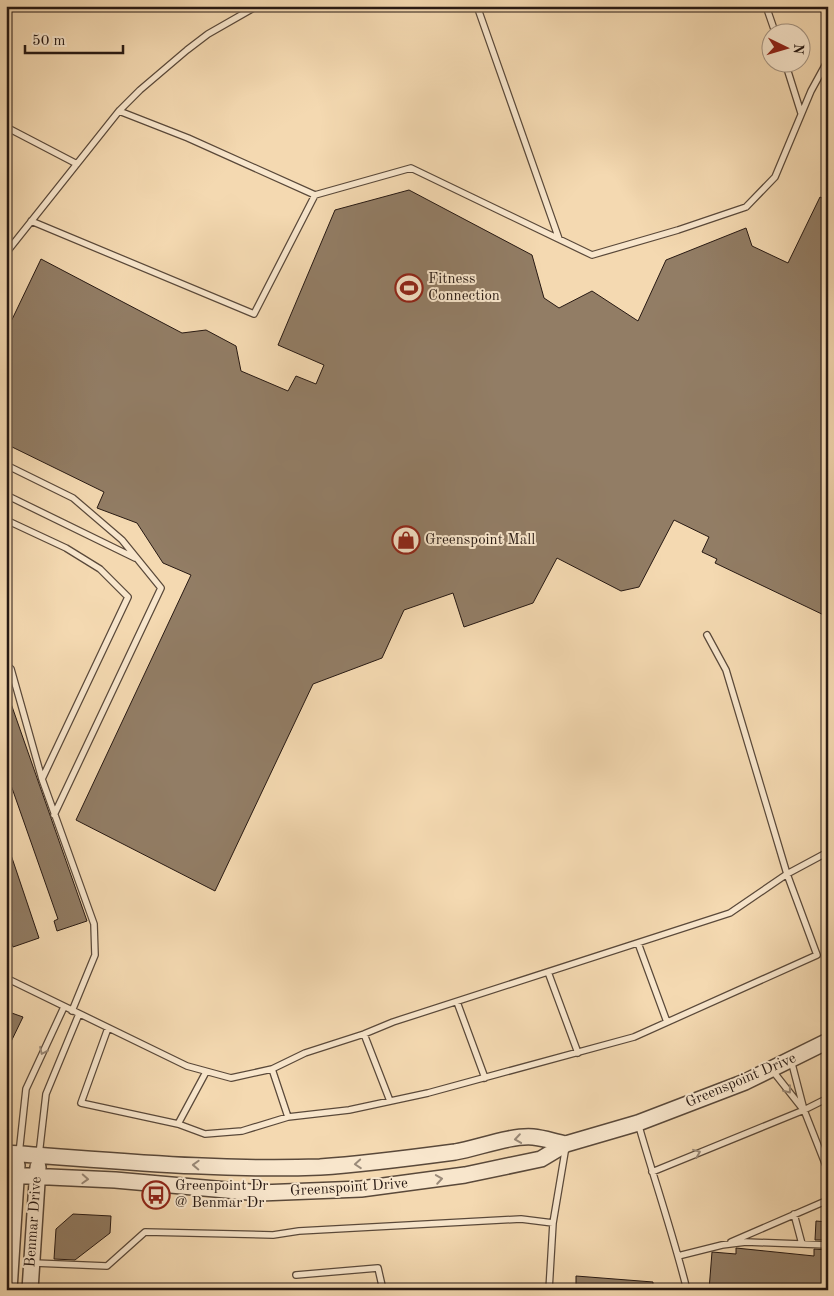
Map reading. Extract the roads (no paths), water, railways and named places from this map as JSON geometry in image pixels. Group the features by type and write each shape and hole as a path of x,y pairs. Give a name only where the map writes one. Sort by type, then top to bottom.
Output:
{"street":[{"name":"Greenspoint Drive","path":"11,1175 115,1180 260,1193 351,1190 408,1184 541,1159 566,1144 638,1123 744,1082 828,1041"},
{"name":"Greenspoint Drive","path":"12,1153 188,1165 319,1167 384,1162 461,1151 514,1139 532,1137 566,1144"},
{"name":"Benmar Drive","path":"8,1290 12,1153"},
{"name":"Benmar Drive","path":"30,1290 39,1155"}],"lane":[{"path":"6,253 119,111 140,90 194,44 257,6"},
{"path":"476,6 559,239"},
{"path":"766,6 771,22"},
{"path":"119,111 188,138 315,195 411,168 592,255 678,230 746,207 775,177 802,113 828,60"},
{"path":"788,72 802,113"},
{"path":"6,128 78,164"},
{"path":"31,221 254,314 315,195"},
{"path":"6,465 73,498 122,540 161,588 54,815"},
{"path":"6,495 138,559"},
{"path":"6,520 66,548 100,570 128,598 42,779"},
{"path":"108,1028 81,1103 178,1124 205,1134 242,1131 288,1116 349,1110 428,1094 634,1037 817,955 787,874 726,670 708,635"},
{"path":"6,664 11,669 42,779 94,924 95,955 72,1011"},
{"path":"6,978 187,1066 231,1078 272,1069 305,1053 364,1034 393,1022 730,913 787,874 828,852"},
{"path":"638,943 667,1022"},
{"path":"548,972 578,1053"},
{"path":"457,1002 485,1078"},
{"path":"12,1153 26,1089 64,1007"},
{"path":"39,1155 46,1094 79,1014"},
{"path":"364,1034 390,1101"},
{"path":"792,1060 804,1110 828,1171"},
{"path":"272,1069 288,1116"},
{"path":"772,1069 804,1110"},
{"path":"178,1124 206,1072"},
{"path":"652,1172 804,1110 828,1098"},
{"path":"638,1123 687,1290"},
{"path":"549,1290 553,1223 566,1144"},
{"path":"722,1245 828,1200"},
{"path":"794,1214 802,1244"},
{"path":"31,1263 107,1266 145,1232 273,1235 299,1231 521,1219 553,1223"},
{"path":"678,1256 722,1245 746,1242 828,1245"},
{"path":"296,1275 378,1268 383,1290"}],"place":[{"name":"Fitness Connection","path":"409,288"},
{"name":"Greenspoint Mall","path":"406,540"},
{"name":"Greenpoint Dr @ Benmar Dr","path":"156,1195"}]}
